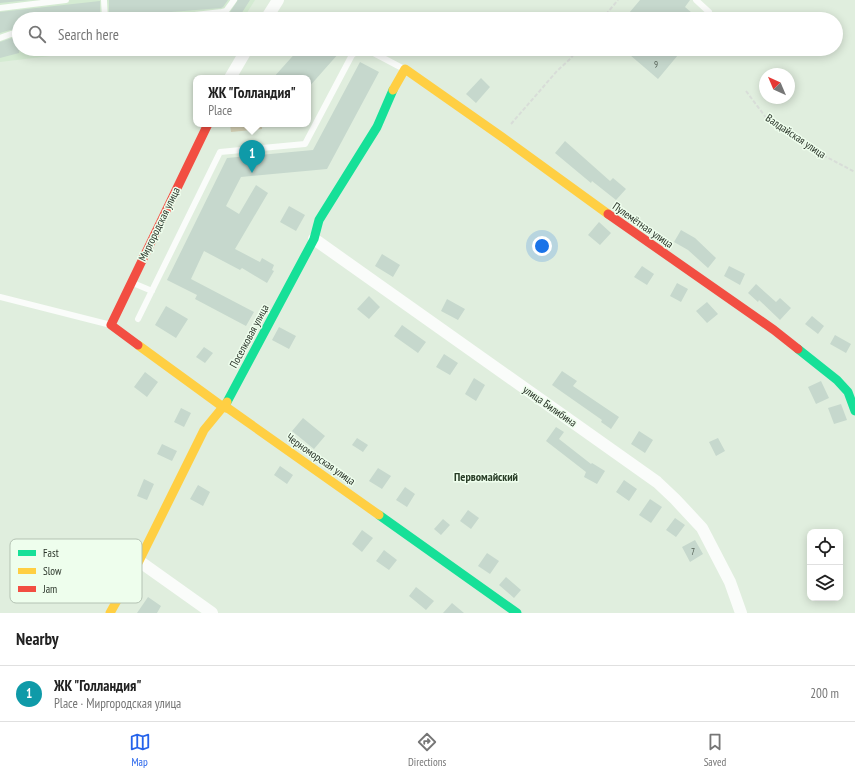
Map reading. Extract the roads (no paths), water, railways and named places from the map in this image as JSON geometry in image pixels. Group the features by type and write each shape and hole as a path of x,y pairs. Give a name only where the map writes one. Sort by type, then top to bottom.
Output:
{"street":[{"path":"270,12 278,0"},
{"path":"232,75 244,56"},
{"name":"Поселковая улица","path":"142,555 204,430 228,401 314,239 320,220 377,128 394,86 405,70"},
{"name":"Пулемётная улица","path":"405,70 502,137 638,236 774,330 837,380 848,392 855,408"},
{"name":"Миргородская улица","path":"111,325 207,127"},
{"name":"улица Билибина","path":"314,239 657,482 676,499 702,528 730,582 741,613"},
{"name":"Черноморская улица","path":"111,325 223,407 229,409 249,423 517,613"},
{"path":"142,563 212,613"},
{"name":"Поселковая улица","path":"110,613 116,603"}],"lane":[{"path":"0,8 66,0"},
{"path":"104,0 105,12"},
{"path":"222,12 226,11 234,0"},
{"path":"696,0 709,12"},
{"path":"0,38 12,34"},
{"path":"138,319 220,152 305,144 351,56"},
{"path":"379,56 405,70"},
{"path":"131,282 152,291"},
{"path":"0,296 111,325"}],"place":[{"name":"ЖК \"Голландия\"","path":"252,173"}],"district":[{"name":"Первомайский","path":"486,476"}]}
